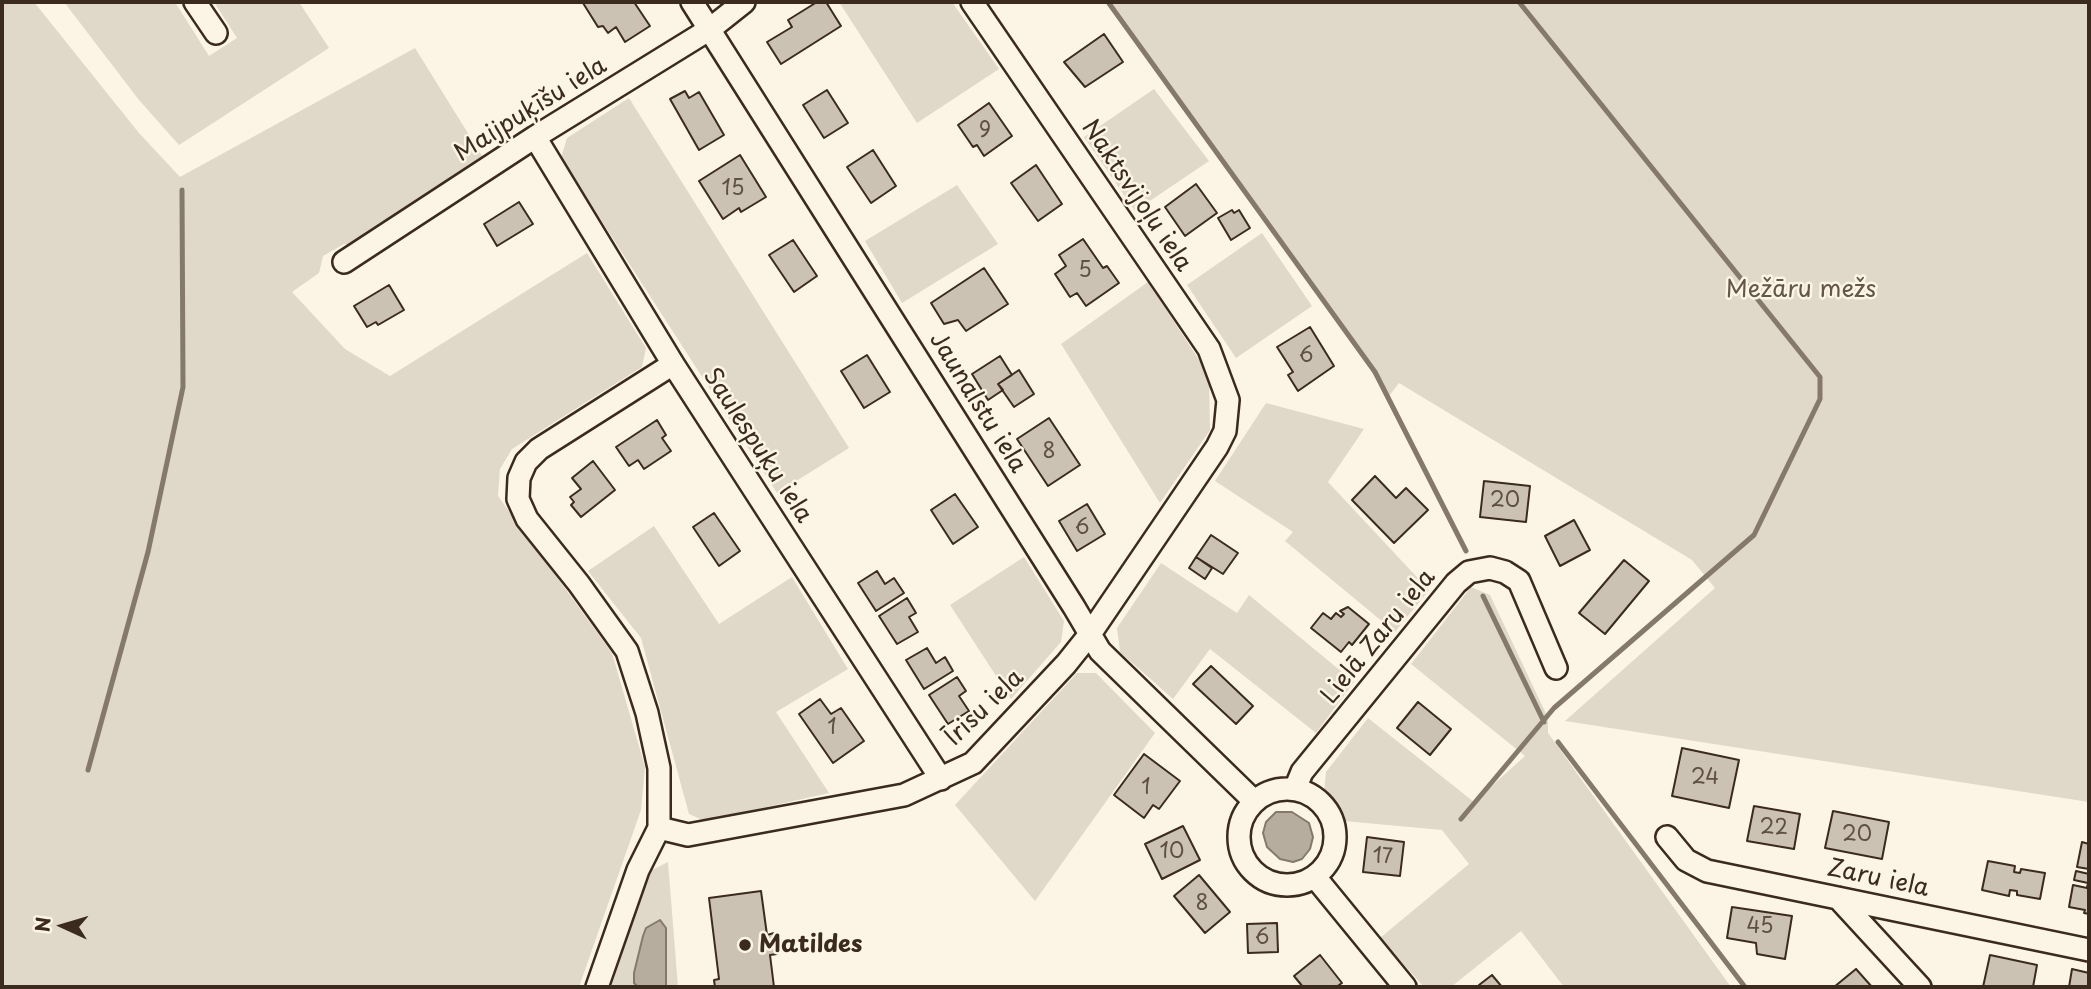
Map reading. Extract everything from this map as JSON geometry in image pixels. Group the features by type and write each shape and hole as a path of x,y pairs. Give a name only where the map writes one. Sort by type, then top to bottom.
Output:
{"street":[{"path":"195,2 216,33"},
{"name":"Jaunalstu iela","path":"692,2 1100,651 1254,801"},
{"name":"Maijpuķīšu iela","path":"344,262 535,137 710,29 744,2"},
{"name":"Naktsvijoļu iela","path":"972,2 1209,349 1228,400 1225,431"},
{"name":"Saulespuķu iela","path":"535,137 673,363 941,779"},
{"path":"597,987 638,870 659,828 659,768 647,713 627,651 579,584 527,519 518,499 519,478 526,462 540,449 673,363"},
{"name":"Īrisu iela","path":"659,828 688,835 904,796 973,763 1066,664 1090,634 1217,447 1225,431"},
{"name":"Lielā Zaru iela","path":"1295,789 1302,772 1456,583 1469,572 1490,568 1505,572 1519,581 1556,668"},
{"path":"1295,789 1316,799 1330,816 1335,838 1330,860 1315,877 1292,886 1268,883 1249,868 1239,846 1241,821 1254,801 1273,791 1295,789"},
{"name":"Zaru iela","path":"1667,837 1686,860 1707,871 2089,950"},
{"path":"1315,877 1405,987"},
{"path":"1838,898 1920,987"}],"green space":[{"path":"2,2 34,2 139,133 180,177 415,48 484,159 353,246 344,244 323,256 319,273 292,292 345,349 390,376 587,253 646,348 642,367 512,449 500,469 498,496 612,653 645,767 641,810 579,987 2,987"},
{"path":"64,2 175,2 209,56 237,38 214,2 299,2 329,48 179,145 139,100"},
{"path":"839,2 952,2 999,69 917,123"},
{"name":"Mežāru mežs","path":"1108,2 2089,2 2089,802 1565,721 1715,588 1692,560 1399,383 1389,396 1375,372"},
{"path":"1154,89 1209,161 1135,211 1084,137"},
{"path":"629,98 849,448 777,493 561,158 567,138"},
{"path":"957,185 998,244 902,303 865,241"},
{"path":"1262,233 1312,306 1236,358 1187,285"},
{"path":"1148,282 1209,375 1210,430 1160,503 1061,344"},
{"path":"1266,403 1364,429 1328,482 1429,590 1395,632 1285,541 1293,532 1215,481"},
{"path":"654,526 719,624 792,577 848,669 776,712 829,793 705,821 689,814 641,638 588,571"},
{"path":"1024,557 1064,621 1061,642 1011,699 950,605"},
{"path":"1161,563 1237,613 1249,595 1354,682 1316,733 1210,649 1173,699 1120,652 1117,628"},
{"path":"1471,587 1490,595 1548,718 1548,733 1731,987 1564,987 1521,931 1451,987 1424,987 1380,938 1469,864 1442,830 1344,821 1324,793 1326,772 1368,718 1474,802 1525,756 1411,664"},
{"path":"1077,673 1096,673 1155,733 1035,901 955,805"},
{"path":"668,862 678,987 611,987 650,871"}],"shaded area":[{"path":"1276,812 1292,812 1309,823 1313,837 1310,849 1302,859 1293,862 1280,859 1267,847 1263,833 1266,822"},
{"path":"660,920 666,928 666,987 638,987 634,983 634,973 643,936 646,928"}],"building":[{"path":"634,2 650,26 625,42 616,27 608,33 603,26 598,27 583,3"},
{"path":"817,2 826,2 841,26 781,64 767,42 792,27 788,20"},
{"path":"1104,34 1123,62 1085,87 1064,62"},
{"path":"827,90 848,123 824,138 803,105"},
{"path":"685,91 689,98 699,92 724,135 699,150 670,99"},
{"path":"989,103 1012,136 984,156 977,145 973,147 958,125"},
{"path":"873,150 896,186 871,203 847,167"},
{"path":"740,155 766,197 741,212 739,208 723,219 699,181"},
{"path":"1036,165 1062,204 1038,221 1011,183"},
{"path":"1196,184 1217,213 1185,236 1165,207"},
{"path":"519,202 533,224 497,246 484,224"},
{"path":"1232,210 1234,213 1239,210 1250,228 1231,240 1218,218"},
{"path":"1083,239 1103,268 1107,266 1119,283 1086,306 1077,293 1070,297 1055,274 1066,266 1059,255"},
{"path":"793,240 817,276 794,292 769,255"},
{"path":"984,268 1008,304 966,331 958,320 944,324 931,303"},
{"path":"389,285 404,310 378,325 376,322 367,327 354,306"},
{"path":"1310,327 1334,366 1298,391 1288,375 1293,372 1277,347"},
{"path":"867,355 890,392 864,408 841,371"},
{"path":"1000,356 1012,375 998,384 1003,390 988,400 972,374"},
{"path":"1019,370 1034,394 1014,407 998,384"},
{"path":"1049,418 1080,465 1048,486 1017,439"},
{"path":"657,420 666,435 662,438 671,451 644,469 638,460 629,466 616,447"},
{"path":"593,461 615,490 581,517 571,505 574,502 570,497 581,489 572,478"},
{"path":"1375,476 1396,498 1406,488 1428,510 1394,543 1352,500"},
{"path":"1484,481 1530,486 1526,522 1480,517"},
{"path":"955,494 978,527 953,544 931,510"},
{"path":"1087,504 1105,534 1077,551 1059,521"},
{"path":"714,513 740,551 719,566 693,527"},
{"path":"1574,520 1590,550 1560,566 1545,536"},
{"path":"1211,535 1238,553 1223,574 1196,557"},
{"path":"1196,557 1212,568 1205,579 1189,568"},
{"path":"1624,560 1649,581 1605,634 1579,613"},
{"path":"877,571 885,584 894,578 904,593 876,611 858,583"},
{"path":"907,598 916,613 909,617 918,632 897,644 879,616"},
{"path":"1348,607 1369,624 1352,645 1349,642 1341,652 1311,628 1323,613 1331,619 1336,613 1341,617 1344,614 1340,611"},
{"path":"927,648 936,663 945,657 953,671 924,689 906,660"},
{"path":"1211,666 1253,706 1236,724 1193,684"},
{"path":"957,677 966,691 959,696 969,711 948,724 929,695"},
{"path":"820,699 831,714 841,708 864,741 833,763 799,714"},
{"path":"1418,702 1451,729 1430,755 1397,728"},
{"path":"1682,748 1739,760 1729,808 1672,796"},
{"path":"1144,754 1180,781 1159,809 1153,805 1144,818 1114,795"},
{"path":"1754,806 1800,814 1794,849 1747,841"},
{"path":"1833,811 1889,822 1882,859 1825,848"},
{"path":"1183,826 1200,860 1162,879 1145,844"},
{"path":"1367,837 1404,842 1400,876 1363,872"},
{"path":"2082,842 2089,844 2089,869 2077,867"},
{"path":"1988,861 2015,866 2014,872 2020,873 2021,869 2045,873 2040,899 2017,895 2017,891 2010,890 2009,896 1982,890"},
{"path":"2076,871 2089,874 2089,914 2084,913 2085,910 2069,907 2073,885 2087,888 2088,883 2074,880"},
{"path":"1199,875 1230,912 1205,933 1174,896"},
{"name":"Matildes","path":"761,891 767,935 774,933 777,954 770,955 774,987 715,987 714,980 719,979 709,898"},
{"path":"1732,907 1792,916 1785,959 1757,954 1756,943 1727,938"},
{"path":"1277,923 1278,952 1248,953 1247,924"},
{"path":"1320,955 1342,983 1336,987 1303,987 1294,976"},
{"path":"1990,955 2037,965 2033,987 1983,987"},
{"path":"1856,969 1872,987 1834,987"},
{"path":"2072,969 2089,973 2089,987 2069,987"},
{"path":"1492,975 1502,987 1479,985"}],"waterway":[{"path":"1108,2 1375,372 1466,551"},
{"path":"1461,819 1554,708 1754,535 1820,399 1820,377 1519,2"},
{"path":"88,770 148,552 183,387 182,190"},
{"path":"1483,596 1544,722"},
{"path":"1558,742 1745,987"}],"place":[{"name":"Matildes","path":"745,945"}]}
